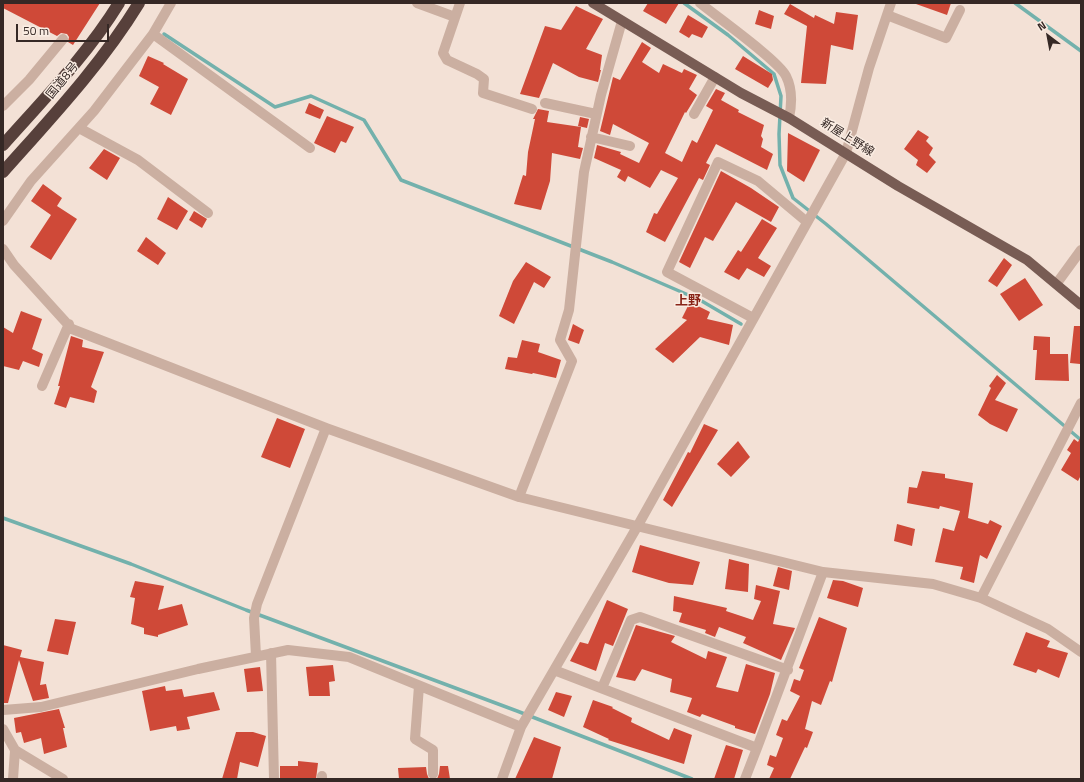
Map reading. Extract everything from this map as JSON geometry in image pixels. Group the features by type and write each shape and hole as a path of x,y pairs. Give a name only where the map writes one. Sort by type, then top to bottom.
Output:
{"highway":[{"name":"国道8号","path":"3,146 70,69 108,22 119,3"},
{"name":"国道8号","path":"3,172 64,104 121,32 139,3"}],"main road":[{"name":"新屋上野線","path":"592,3 715,77 789,118 898,186 1026,260 1081,305"}],"street":[{"path":"3,221 31,181 94,111 153,34 171,3"},
{"path":"416,3 455,17"},
{"path":"460,3 443,53 447,60 477,74 484,79 483,93 532,109"},
{"path":"700,3 771,60 786,76 793,102 789,118"},
{"path":"502,779 521,727 637,526 846,153 869,68 891,3"},
{"path":"887,15 946,38 960,10"},
{"path":"519,497 572,361 560,340 569,310 584,172 596,114 622,21"},
{"path":"153,34 310,148"},
{"path":"3,106 29,80 63,39"},
{"path":"694,114 715,77"},
{"path":"545,103 596,114"},
{"path":"79,128 138,160 208,213"},
{"path":"592,137 630,146"},
{"path":"753,318 667,272 718,162 758,181 807,222"},
{"path":"3,249 14,265 72,329 326,428 519,497 823,572 933,584 981,598 1048,629 1081,652"},
{"path":"1057,284 1081,250"},
{"path":"42,386 69,324"},
{"path":"981,598 1081,403"},
{"path":"256,656 254,618 257,604 326,428"},
{"path":"745,779 788,670 823,572"},
{"path":"602,688 631,620 640,617 788,670"},
{"path":"3,710 41,707 256,656 288,650 349,657 521,727"},
{"path":"271,653 274,779"},
{"path":"554,670 757,748"},
{"path":"419,686 415,739 433,750 433,774"},
{"path":"3,729 16,750 63,779"},
{"path":"13,779 16,750"}],"building":[{"path":"3,3 100,3 73,45 68,42 69,37 67,34 61,33 57,36 3,8"},
{"path":"648,3 679,3 666,24 643,11"},
{"path":"951,3 947,15 916,4"},
{"path":"790,4 814,18 815,15 834,24 836,12 858,15 853,50 831,45 826,84 801,83 807,26 784,14"},
{"path":"576,6 603,19 586,49 602,55 601,70 598,82 579,77 553,63 539,98 520,94 545,26 561,30"},
{"path":"759,10 774,16 771,29 755,24"},
{"path":"688,15 708,27 702,38 692,34 689,38 679,32"},
{"path":"642,42 651,48 642,62 659,73 663,64 682,73 684,69 697,75 689,89 697,95 686,113 685,112 665,153 682,162 692,140 697,143 713,110 706,106 716,89 725,93 721,100 739,110 738,112 764,125 761,136 763,139 761,147 773,154 767,170 716,144 706,163 710,165 703,180 699,178 665,242 646,232 654,213 657,214 678,178 661,170 650,188 628,176 625,182 617,177 621,170 594,158 597,145 621,152 620,154 639,163 649,143 613,124 610,135 600,131 613,77 620,80"},
{"path":"148,56 164,63 163,64 188,79 171,115 150,104 159,87 139,76"},
{"path":"743,56 772,74 773,80 768,88 735,69"},
{"path":"309,103 324,110 320,119 305,113"},
{"path":"538,109 549,111 547,122 581,127 578,147 583,148 580,159 552,153 550,181 541,210 514,204 523,175 526,176 528,152 535,119 533,119"},
{"path":"327,116 354,127 346,143 341,141 335,153 314,143"},
{"path":"580,117 589,119 587,128 578,126"},
{"path":"918,130 929,137 926,141 933,148 929,155 936,162 927,173 916,165 918,160 904,149"},
{"path":"788,133 820,150 804,182 787,171"},
{"path":"104,149 120,158 107,180 89,168"},
{"path":"721,171 751,188 779,207 771,222 736,202 713,241 705,237 690,268 679,262"},
{"path":"43,184 62,198 57,206 77,219 51,260 30,247 51,215 31,201"},
{"path":"168,197 188,211 177,230 157,219"},
{"path":"194,211 207,219 202,228 189,220"},
{"path":"762,219 777,228 758,258 771,266 764,277 747,268 739,280 724,272 738,250 741,252"},
{"path":"146,237 166,253 158,265 137,251"},
{"path":"1004,258 1012,265 997,287 988,281"},
{"path":"526,262 551,277 544,288 534,282 514,324 499,316 513,281"},
{"path":"1025,278 1043,305 1019,321 1000,294"},
{"path":"690,302 710,312 707,319 733,325 729,345 700,337 673,363 655,349 687,320 682,318"},
{"path":"21,311 42,319 32,349 43,354 39,367 23,361 19,370 3,366 3,327 13,333"},
{"path":"573,324 584,330 579,344 568,340"},
{"path":"1074,326 1081,326 1080,364 1070,363"},
{"path":"71,336 83,340 82,347 104,352 91,387 97,391 94,403 70,397 66,408 54,404 60,386 58,386"},
{"path":"1034,336 1050,337 1050,354 1068,354 1069,381 1035,380 1037,350 1033,350"},
{"path":"522,340 540,344 538,352 561,360 556,378 505,369 508,357 517,358"},
{"path":"997,375 1006,383 995,400 1018,409 1007,432 990,424 978,415 991,388 989,386"},
{"path":"277,418 305,429 290,468 261,457"},
{"path":"704,424 718,430 672,507 663,500 688,452 690,453"},
{"path":"1081,436 1081,475 1078,481 1061,470 1071,453 1067,450 1074,439 1078,442"},
{"path":"738,441 750,457 731,477 717,464"},
{"path":"922,471 945,474 945,478 973,483 968,518 988,524 990,520 1002,526 987,559 980,555 974,583 960,579 963,567 935,562 943,528 954,531 960,511 940,506 939,509 907,503 909,487 917,488"},
{"path":"897,524 915,529 912,546 894,541"},
{"path":"640,545 700,562 693,585 669,583 632,572"},
{"path":"729,559 749,564 748,592 725,589"},
{"path":"778,567 792,571 789,590 773,586"},
{"path":"833,580 843,581 863,588 858,607 827,598"},
{"path":"135,581 164,586 158,610 182,604 188,625 158,635 158,637 144,634 144,628 131,624 135,598 130,597"},
{"path":"756,585 780,591 773,624 795,628 781,660 743,643 746,637 719,627 715,637 705,633 706,630 679,622 682,613 673,611 674,596 727,608 726,611 753,620 761,601 754,599"},
{"path":"607,600 628,609 613,646 605,643 596,671 570,661 580,642 588,644"},
{"path":"819,617 847,628 832,682 830,681 821,705 812,701 805,729 813,732 807,748 805,747 790,779 769,779 774,768 767,765 770,755 776,757 783,738 776,735 782,719 787,721 800,696 790,691 794,679 800,681 804,670 799,668"},
{"path":"55,619 76,622 68,655 47,651"},
{"path":"636,625 675,636 671,642 706,659 708,651 727,657 716,687 738,692 746,664 775,673 770,694 755,734 735,728 735,726 702,714 700,717 687,712 692,698 670,692 672,679 642,669 635,681 616,677"},
{"path":"1026,632 1050,641 1047,647 1068,653 1059,678 1038,669 1036,673 1013,665"},
{"path":"3,645 22,650 20,657 44,662 40,685 46,684 49,698 33,701 19,660 8,703 3,703"},
{"path":"333,665 335,681 329,682 330,696 309,696 306,667"},
{"path":"260,667 263,691 247,692 244,669"},
{"path":"165,686 166,691 182,689 184,697 214,692 220,710 187,717 190,729 177,731 176,726 150,731 142,691"},
{"path":"556,692 572,696 564,717 548,710"},
{"path":"593,700 613,707 612,708 632,718 631,722 669,740 674,728 692,735 684,764 608,740 609,739 583,727"},
{"path":"59,709 65,728 63,728 67,747 44,754 41,738 24,743 21,732 16,733 14,718"},
{"path":"236,732 253,732 266,736 258,767 240,762 237,779 222,779"},
{"path":"534,737 561,747 552,779 515,779"},
{"path":"726,745 743,750 734,779 714,779"},
{"path":"298,761 318,763 316,779 280,778 280,766 298,766"},
{"path":"440,766 448,766 450,779 437,779"},
{"path":"426,767 429,779 399,779 398,768"}],"waterway":[{"path":"684,3 728,35 774,74 781,96 779,134 780,165 793,198 826,224 1081,440"},
{"path":"1015,3 1081,51"},
{"path":"164,34 275,107 311,96 364,120 401,180 612,262 700,300 741,324"},
{"path":"3,518 131,564 246,610 517,711 692,779"}],"district":[{"name":"上野","path":"688,302"}]}
